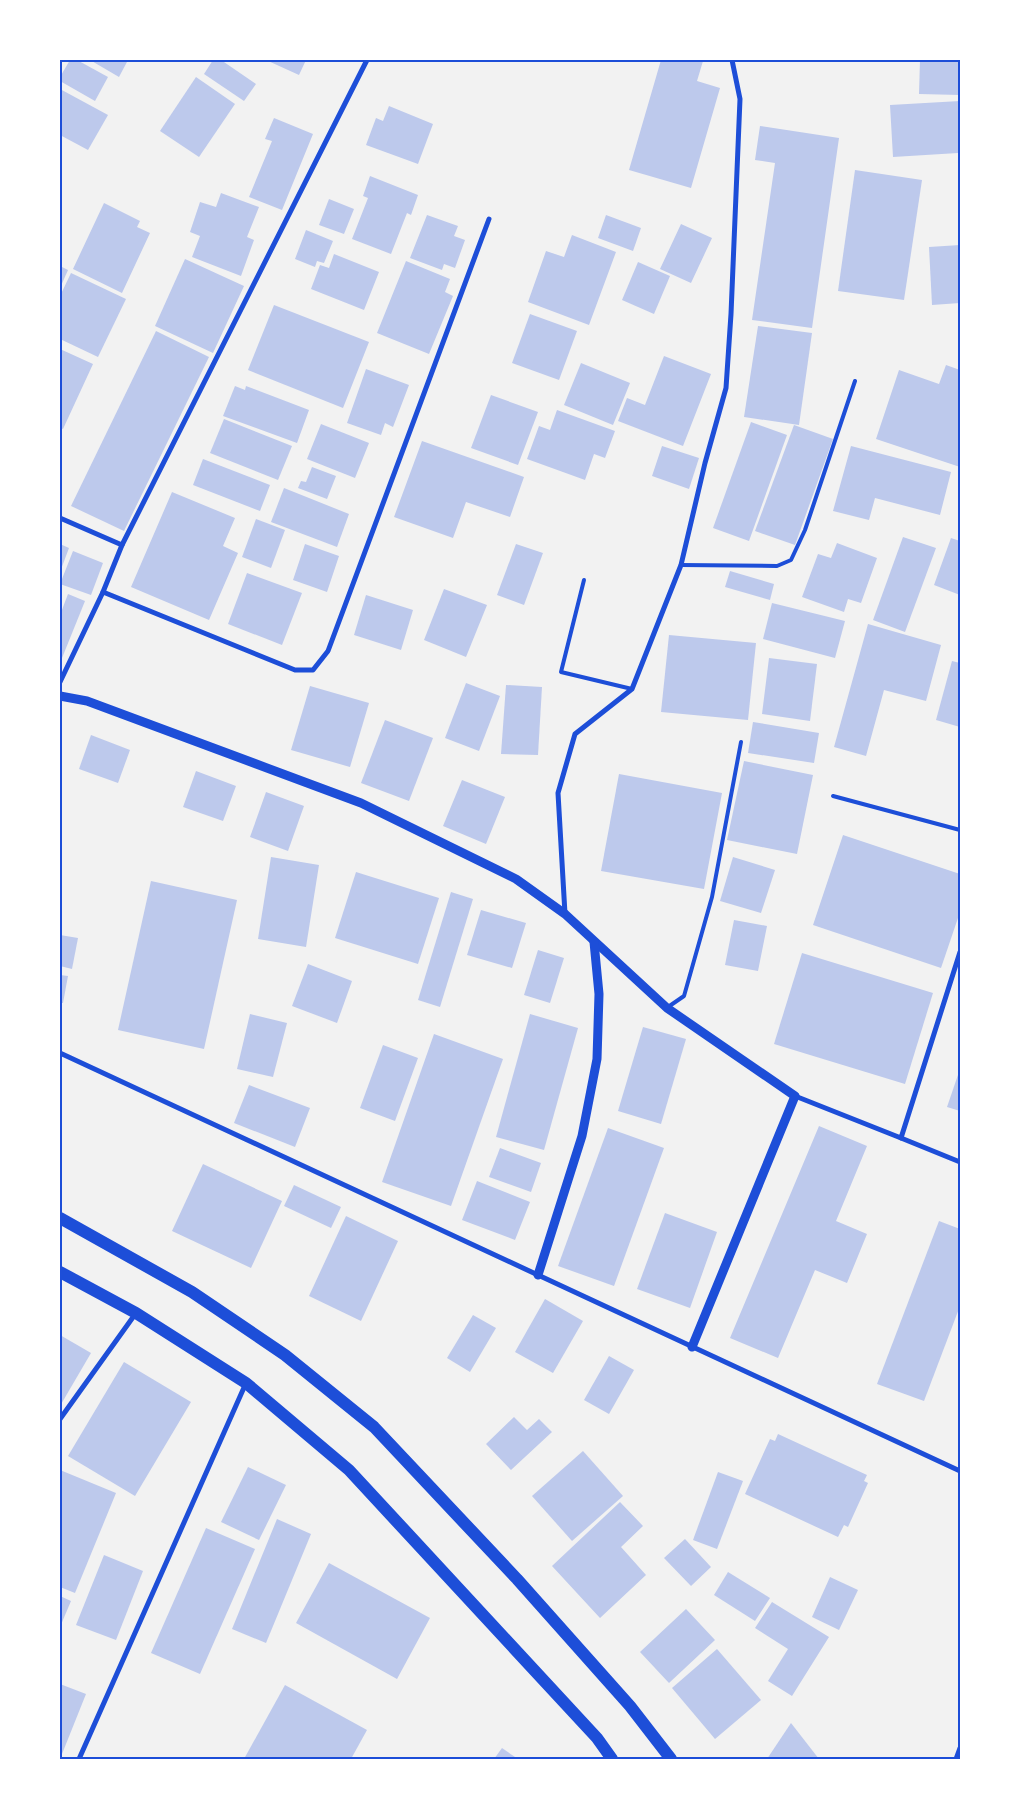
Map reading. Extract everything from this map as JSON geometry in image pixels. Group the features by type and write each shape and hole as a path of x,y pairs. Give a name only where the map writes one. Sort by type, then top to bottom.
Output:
{"main road":[{"path":"60,1218 192,1292 285,1355 374,1426 524,1586 630,1706 671,1759"},
{"path":"60,1272 136,1313 246,1383 349,1470 596,1738 612,1759"}],"street":[{"path":"60,682 103,592 122,545 367,60"},
{"path":"565,914 558,793 575,734 632,690 681,564 705,463 726,388 740,100 732,60"},
{"path":"103,592 295,670 313,670 328,651 489,219"},
{"path":"60,518 122,545"},
{"path":"60,696 87,701 361,803 516,879 565,914 666,1008 795,1096 960,1162"},
{"path":"538,1275 582,1136 597,1059 599,994 594,942"},
{"path":"901,1138 960,952"},
{"path":"60,1053 960,1471"},
{"path":"692,1346 795,1096"},
{"path":"60,1419 136,1313"},
{"path":"79,1759 246,1383"},
{"path":"956,1759 960,1748"}],"lane":[{"path":"681,564 777,566 792,560 856,381"},
{"path":"584,580 560,672 632,690"},
{"path":"666,1008 684,996 712,897 741,742"},
{"path":"833,796 960,830"}],"building":[{"path":"70,60 77,60 108,77 95,101 60,81 60,77"},
{"path":"90,60 128,60 119,77"},
{"path":"213,60 221,60 256,84 244,101 204,74"},
{"path":"266,60 306,60 299,75"},
{"path":"661,60 703,61 697,81 720,88 691,188 629,170"},
{"path":"920,60 960,60 960,95 919,94"},
{"path":"196,77 235,104 199,157 160,131"},
{"path":"60,89 108,115 88,150 60,135"},
{"path":"960,101 960,169 958,169 958,153 893,157 890,105"},
{"path":"389,106 433,124 418,164 366,145 376,118 383,121"},
{"path":"274,118 313,134 282,210 249,197 272,141 265,139"},
{"path":"760,126 839,138 812,328 752,320 775,163 755,160"},
{"path":"855,170 922,180 904,300 838,291"},
{"path":"370,176 418,195 411,215 407,213 391,254 352,239 368,198 363,196"},
{"path":"221,193 259,207 247,237 254,240 241,276 192,257 200,236 190,232 200,202 216,207"},
{"path":"329,199 354,209 344,234 319,225"},
{"path":"104,203 140,221 137,227 150,233 122,293 73,269"},
{"path":"427,215 458,226 454,236 465,240 455,268 444,264 442,270 410,258"},
{"path":"606,215 641,228 633,251 598,238"},
{"path":"681,224 712,238 691,283 660,269"},
{"path":"306,230 333,241 324,263 317,261 315,267 295,259"},
{"path":"572,235 616,252 589,325 528,302 546,251 564,257"},
{"path":"960,245 960,303 932,305 929,247"},
{"path":"334,254 379,272 364,310 311,289 320,265 329,268"},
{"path":"185,259 244,286 213,353 155,326"},
{"path":"406,261 450,279 445,292 453,296 429,354 377,333"},
{"path":"638,262 670,276 654,314 622,300"},
{"path":"60,266 68,270 60,288"},
{"path":"71,273 126,299 98,357 60,339 60,296"},
{"path":"274,305 369,342 343,408 248,370"},
{"path":"530,314 577,331 559,380 512,363"},
{"path":"758,326 812,333 799,425 744,417"},
{"path":"156,331 209,357 124,531 71,506"},
{"path":"60,349 93,364 63,429 60,428"},
{"path":"664,356 711,374 683,446 618,421 627,398 645,405"},
{"path":"581,363 630,383 613,425 564,405"},
{"path":"946,365 960,370 960,467 876,439 899,370 939,384"},
{"path":"366,369 409,385 393,427 385,423 381,435 347,423"},
{"path":"235,386 245,390 246,386 309,410 297,443 223,416"},
{"path":"491,395 538,412 518,465 471,448"},
{"path":"557,410 615,431 605,458 594,454 585,480 527,459 539,426 550,430"},
{"path":"224,419 292,446 278,480 210,453"},
{"path":"751,422 787,435 749,541 713,528"},
{"path":"321,424 369,443 355,478 307,459"},
{"path":"794,425 833,439 795,545 755,531"},
{"path":"422,441 524,477 510,517 466,502 453,538 394,517"},
{"path":"662,446 699,458 689,489 652,476"},
{"path":"851,446 951,472 940,515 875,498 869,520 833,511"},
{"path":"203,459 270,485 260,511 193,485"},
{"path":"312,467 336,476 327,499 298,488 301,481 306,482"},
{"path":"284,488 349,514 337,547 271,522"},
{"path":"172,492 235,518 223,546 238,553 209,620 131,587"},
{"path":"256,519 285,530 271,568 242,557"},
{"path":"903,537 936,548 905,632 873,620"},
{"path":"951,538 960,541 960,595 934,585"},
{"path":"837,543 877,558 861,603 848,599 844,612 802,597 818,554 831,558"},
{"path":"60,544 69,548 60,572"},
{"path":"305,544 339,556 327,592 293,580"},
{"path":"516,544 543,553 524,605 497,595"},
{"path":"73,551 103,563 91,595 60,584"},
{"path":"730,571 774,584 770,600 725,587"},
{"path":"247,573 302,593 282,645 228,624"},
{"path":"444,589 487,605 466,657 424,640"},
{"path":"68,594 85,601 60,663 60,615"},
{"path":"366,595 413,610 401,650 354,635"},
{"path":"772,603 845,621 835,658 763,639"},
{"path":"868,624 941,645 926,701 884,690 866,756 834,747"},
{"path":"669,635 756,643 748,720 661,712"},
{"path":"769,658 817,664 810,721 762,714"},
{"path":"952,661 960,663 960,727 936,720"},
{"path":"466,683 500,696 479,751 445,738"},
{"path":"506,685 542,687 538,755 501,754"},
{"path":"310,686 369,703 350,767 291,750"},
{"path":"385,720 433,738 409,801 361,783"},
{"path":"753,722 819,733 814,763 748,753"},
{"path":"91,735 130,750 118,783 79,769"},
{"path":"744,761 813,775 797,854 727,840"},
{"path":"196,771 236,786 223,821 183,807"},
{"path":"619,774 722,793 704,889 601,871"},
{"path":"462,780 505,797 486,844 443,826"},
{"path":"266,792 304,806 288,851 250,837"},
{"path":"843,835 960,874 960,912 941,968 813,925"},
{"path":"271,857 319,865 306,947 258,939"},
{"path":"733,857 775,870 761,913 720,901"},
{"path":"356,872 439,898 418,964 335,938"},
{"path":"151,881 237,900 204,1049 118,1030"},
{"path":"451,892 473,899 440,1007 418,1000"},
{"path":"481,910 526,923 512,968 467,955"},
{"path":"734,920 767,926 758,971 725,965"},
{"path":"60,935 78,938 72,969 60,966"},
{"path":"538,950 564,958 550,1003 524,995"},
{"path":"802,953 933,993 905,1084 774,1044"},
{"path":"308,964 352,981 337,1023 292,1006"},
{"path":"60,975 68,976 63,1003 60,1003"},
{"path":"250,1014 287,1023 273,1077 237,1069"},
{"path":"530,1014 578,1028 544,1150 496,1137"},
{"path":"643,1027 686,1039 661,1124 618,1111"},
{"path":"434,1034 503,1059 451,1206 382,1182"},
{"path":"383,1045 418,1058 395,1121 360,1108"},
{"path":"960,1069 960,1111 947,1107"},
{"path":"249,1085 310,1108 295,1147 234,1123"},
{"path":"819,1126 867,1146 836,1221 867,1234 847,1283 815,1270 778,1358 730,1338"},
{"path":"608,1128 664,1148 614,1286 558,1266"},
{"path":"500,1148 541,1163 531,1192 489,1177"},
{"path":"203,1164 282,1201 251,1268 172,1231"},
{"path":"477,1181 530,1202 515,1240 462,1220"},
{"path":"294,1185 341,1207 331,1228 284,1206"},
{"path":"665,1213 717,1232 690,1308 637,1289"},
{"path":"346,1216 398,1241 361,1321 309,1296"},
{"path":"939,1221 960,1229 960,1306 924,1401 877,1384"},
{"path":"545,1299 583,1321 553,1373 515,1352"},
{"path":"473,1315 496,1328 470,1372 447,1358"},
{"path":"60,1335 91,1353 60,1406"},
{"path":"609,1356 634,1370 609,1414 584,1400"},
{"path":"124,1362 191,1402 135,1496 68,1456"},
{"path":"514,1417 527,1430 539,1419 552,1432 511,1470 486,1444"},
{"path":"778,1434 867,1475 864,1481 868,1483 848,1527 844,1525 838,1537 745,1494 770,1439 775,1441"},
{"path":"583,1451 623,1496 572,1541 532,1496"},
{"path":"248,1467 286,1485 259,1540 221,1522"},
{"path":"60,1470 116,1493 75,1593 60,1587"},
{"path":"718,1472 743,1481 717,1549 693,1540"},
{"path":"620,1502 643,1526 621,1547 646,1575 600,1618 552,1566"},
{"path":"277,1519 311,1534 266,1643 232,1629"},
{"path":"206,1528 255,1549 200,1674 151,1653"},
{"path":"685,1539 711,1567 691,1586 664,1558"},
{"path":"104,1555 143,1571 116,1640 76,1625"},
{"path":"329,1563 430,1618 397,1679 296,1623"},
{"path":"728,1572 770,1598 755,1621 714,1595"},
{"path":"830,1577 858,1590 839,1630 812,1617"},
{"path":"60,1596 71,1601 60,1627"},
{"path":"772,1602 829,1637 792,1696 768,1681 788,1649 755,1628"},
{"path":"686,1609 715,1640 669,1683 640,1652"},
{"path":"717,1649 761,1700 715,1739 672,1688"},
{"path":"60,1684 86,1694 60,1759"},
{"path":"285,1685 367,1730 351,1759 244,1759"},
{"path":"791,1723 819,1759 767,1759"},
{"path":"502,1748 518,1759 494,1759"}]}
